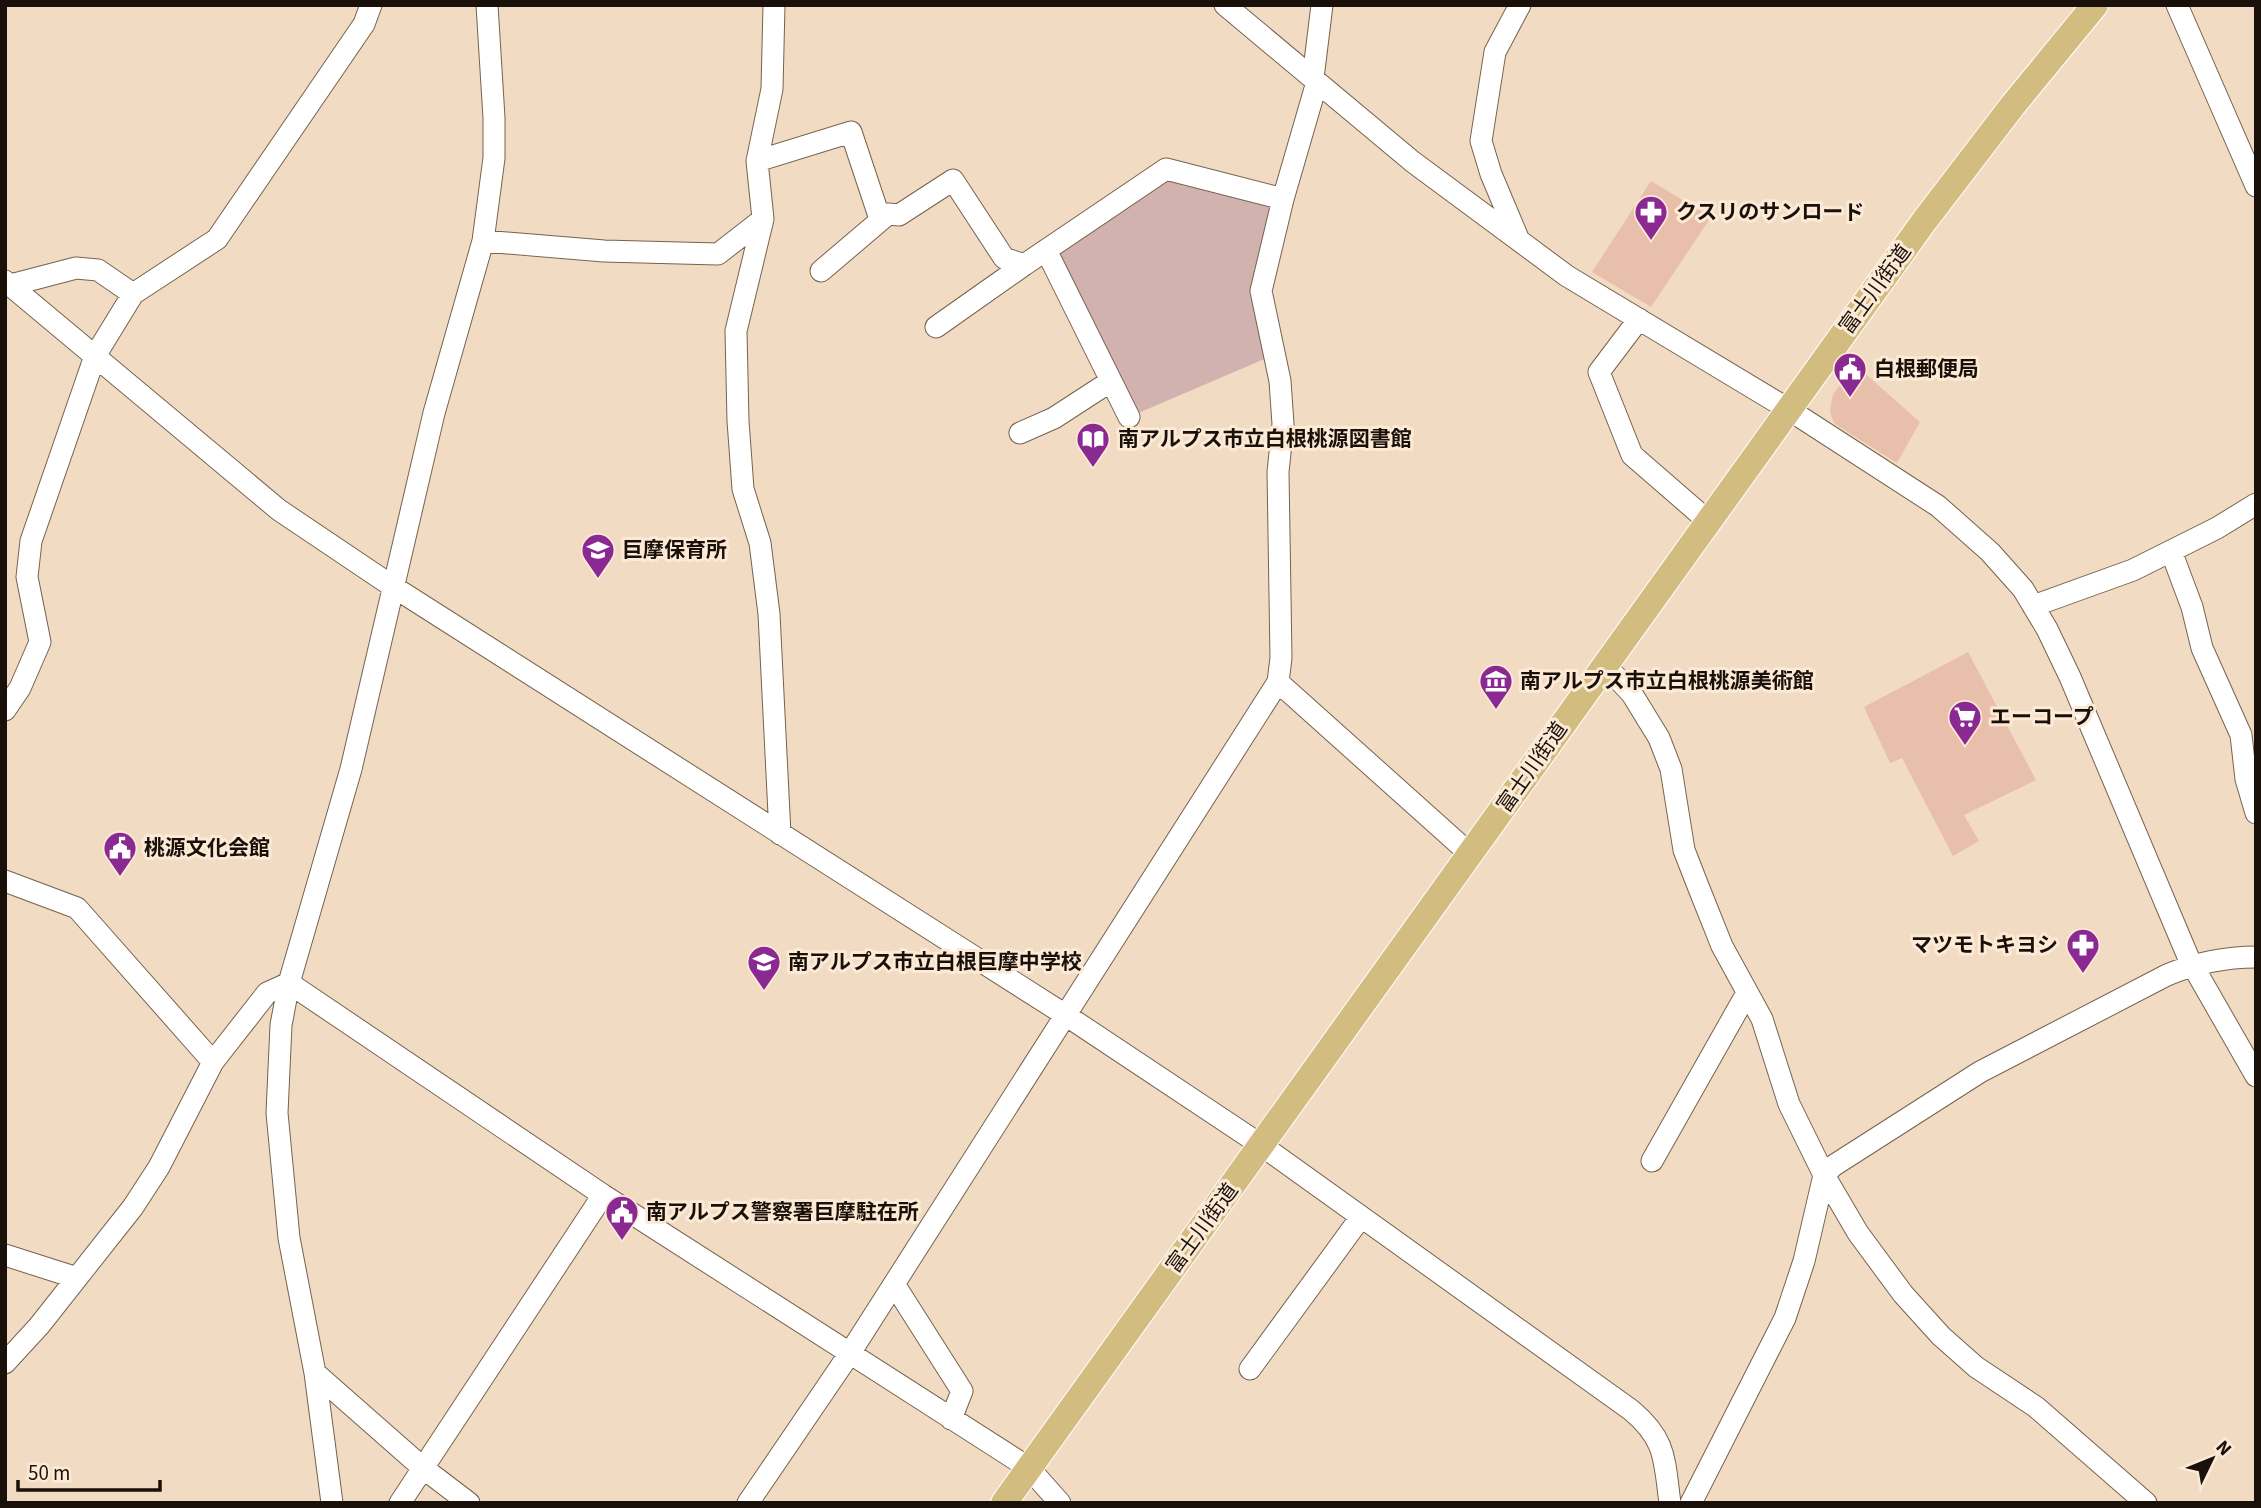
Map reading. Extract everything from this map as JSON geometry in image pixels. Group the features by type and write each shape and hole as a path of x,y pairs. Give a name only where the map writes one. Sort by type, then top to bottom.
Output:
{"main road":[{"name":"富士川街道","path":"1004,1503 1925,219 2095,5"}],"street":[{"path":"5,710 12,681 40,642 27,577 31,541 95,356 133,294 217,239 364,24 371,5"},
{"path":"332,1503 315,1373 289,1238 277,1113 281,1025 289,983 351,769 434,413 483,241 494,158 487,5"},
{"path":"774,5 772,89 757,162 763,219 736,331 743,489 760,543 769,614 780,834"},
{"path":"1225,5 1413,162 1566,276 1788,409 1938,506 1990,552 2023,589 2047,629 2192,965 2256,1076"},
{"path":"748,1503 850,1353 1278,682 1281,658 1278,472 1283,424 1280,381 1261,290 1315,80 1322,5"},
{"path":"1519,240 1491,174 1481,141 1495,52 1520,5"},
{"path":"2177,5 2256,186"},
{"path":"757,162 851,132 878,213 899,215 953,180 1004,258 1024,265"},
{"path":"936,327 1166,169 1283,199"},
{"path":"821,271 888,214"},
{"path":"483,241 604,251 718,254 763,219"},
{"path":"1046,250 1129,417"},
{"path":"8,283 76,268 98,270 133,294"},
{"path":"8,283 279,510 392,586 1067,1016 1261,1145 1647,1423 1659,1440 1664,1456 1670,1503"},
{"path":"1639,319 1599,372 1632,455 1708,520"},
{"path":"1020,433 1054,418 1111,381"},
{"path":"2033,606 2133,570 2217,528 2256,504"},
{"path":"2171,551 2192,607 2202,648 2241,735 2246,779 2256,813"},
{"path":"1605,665 1632,694 1659,738 1671,769 1684,850 1722,946 1762,1019 1789,1104 1824,1175 1858,1233 1903,1294 1941,1336 1976,1367 2036,1407 2146,1503"},
{"path":"1278,682 1471,854"},
{"path":"5,881 77,908 213,1062"},
{"path":"1692,1503 1784,1318 1804,1261 1824,1175 1833,1166 1980,1072 2167,975 2192,965 2237,957 2256,957"},
{"path":"5,1363 39,1326 133,1208 159,1167 213,1062 267,993 289,983"},
{"path":"289,983 603,1195 1029,1468 1060,1503"},
{"path":"1652,1161 1747,993"},
{"path":"400,1503 603,1195"},
{"path":"1250,1369 1361,1217"},
{"path":"5,1255 77,1278"},
{"path":"894,1284 962,1391 951,1419"},
{"path":"315,1373 422,1468 469,1503"}],"shaded area":[{"path":"1166,169 1283,199 1261,291 1274,355 1129,417 1046,250"}],"building":[{"path":"1651,181 1711,217 1651,307 1592,272"},
{"path":"1860,369 1920,422 1897,463 1835,424 1832,418 1830,411 1833,394 1846,378 1850,381"},
{"path":"1968,652 2036,780 1964,815 1979,841 1953,856 1902,758 1890,763 1864,707"}],"place":[{"name":"クスリのサンロード","path":"1651,242"},
{"name":"白根郵便局","path":"1850,399"},
{"name":"南アルプス市立白根桃源図書館","path":"1093,469"},
{"name":"巨摩保育所","path":"598,580"},
{"name":"南アルプス市立白根桃源美術館","path":"1496,711"},
{"name":"エーコープ","path":"1965,747"},
{"name":"桃源文化会館","path":"120,878"},
{"name":"マツモトキヨシ","path":"2083,975"},
{"name":"南アルプス市立白根巨摩中学校","path":"764,992"},
{"name":"南アルプス警察署巨摩駐在所","path":"622,1242"}]}
